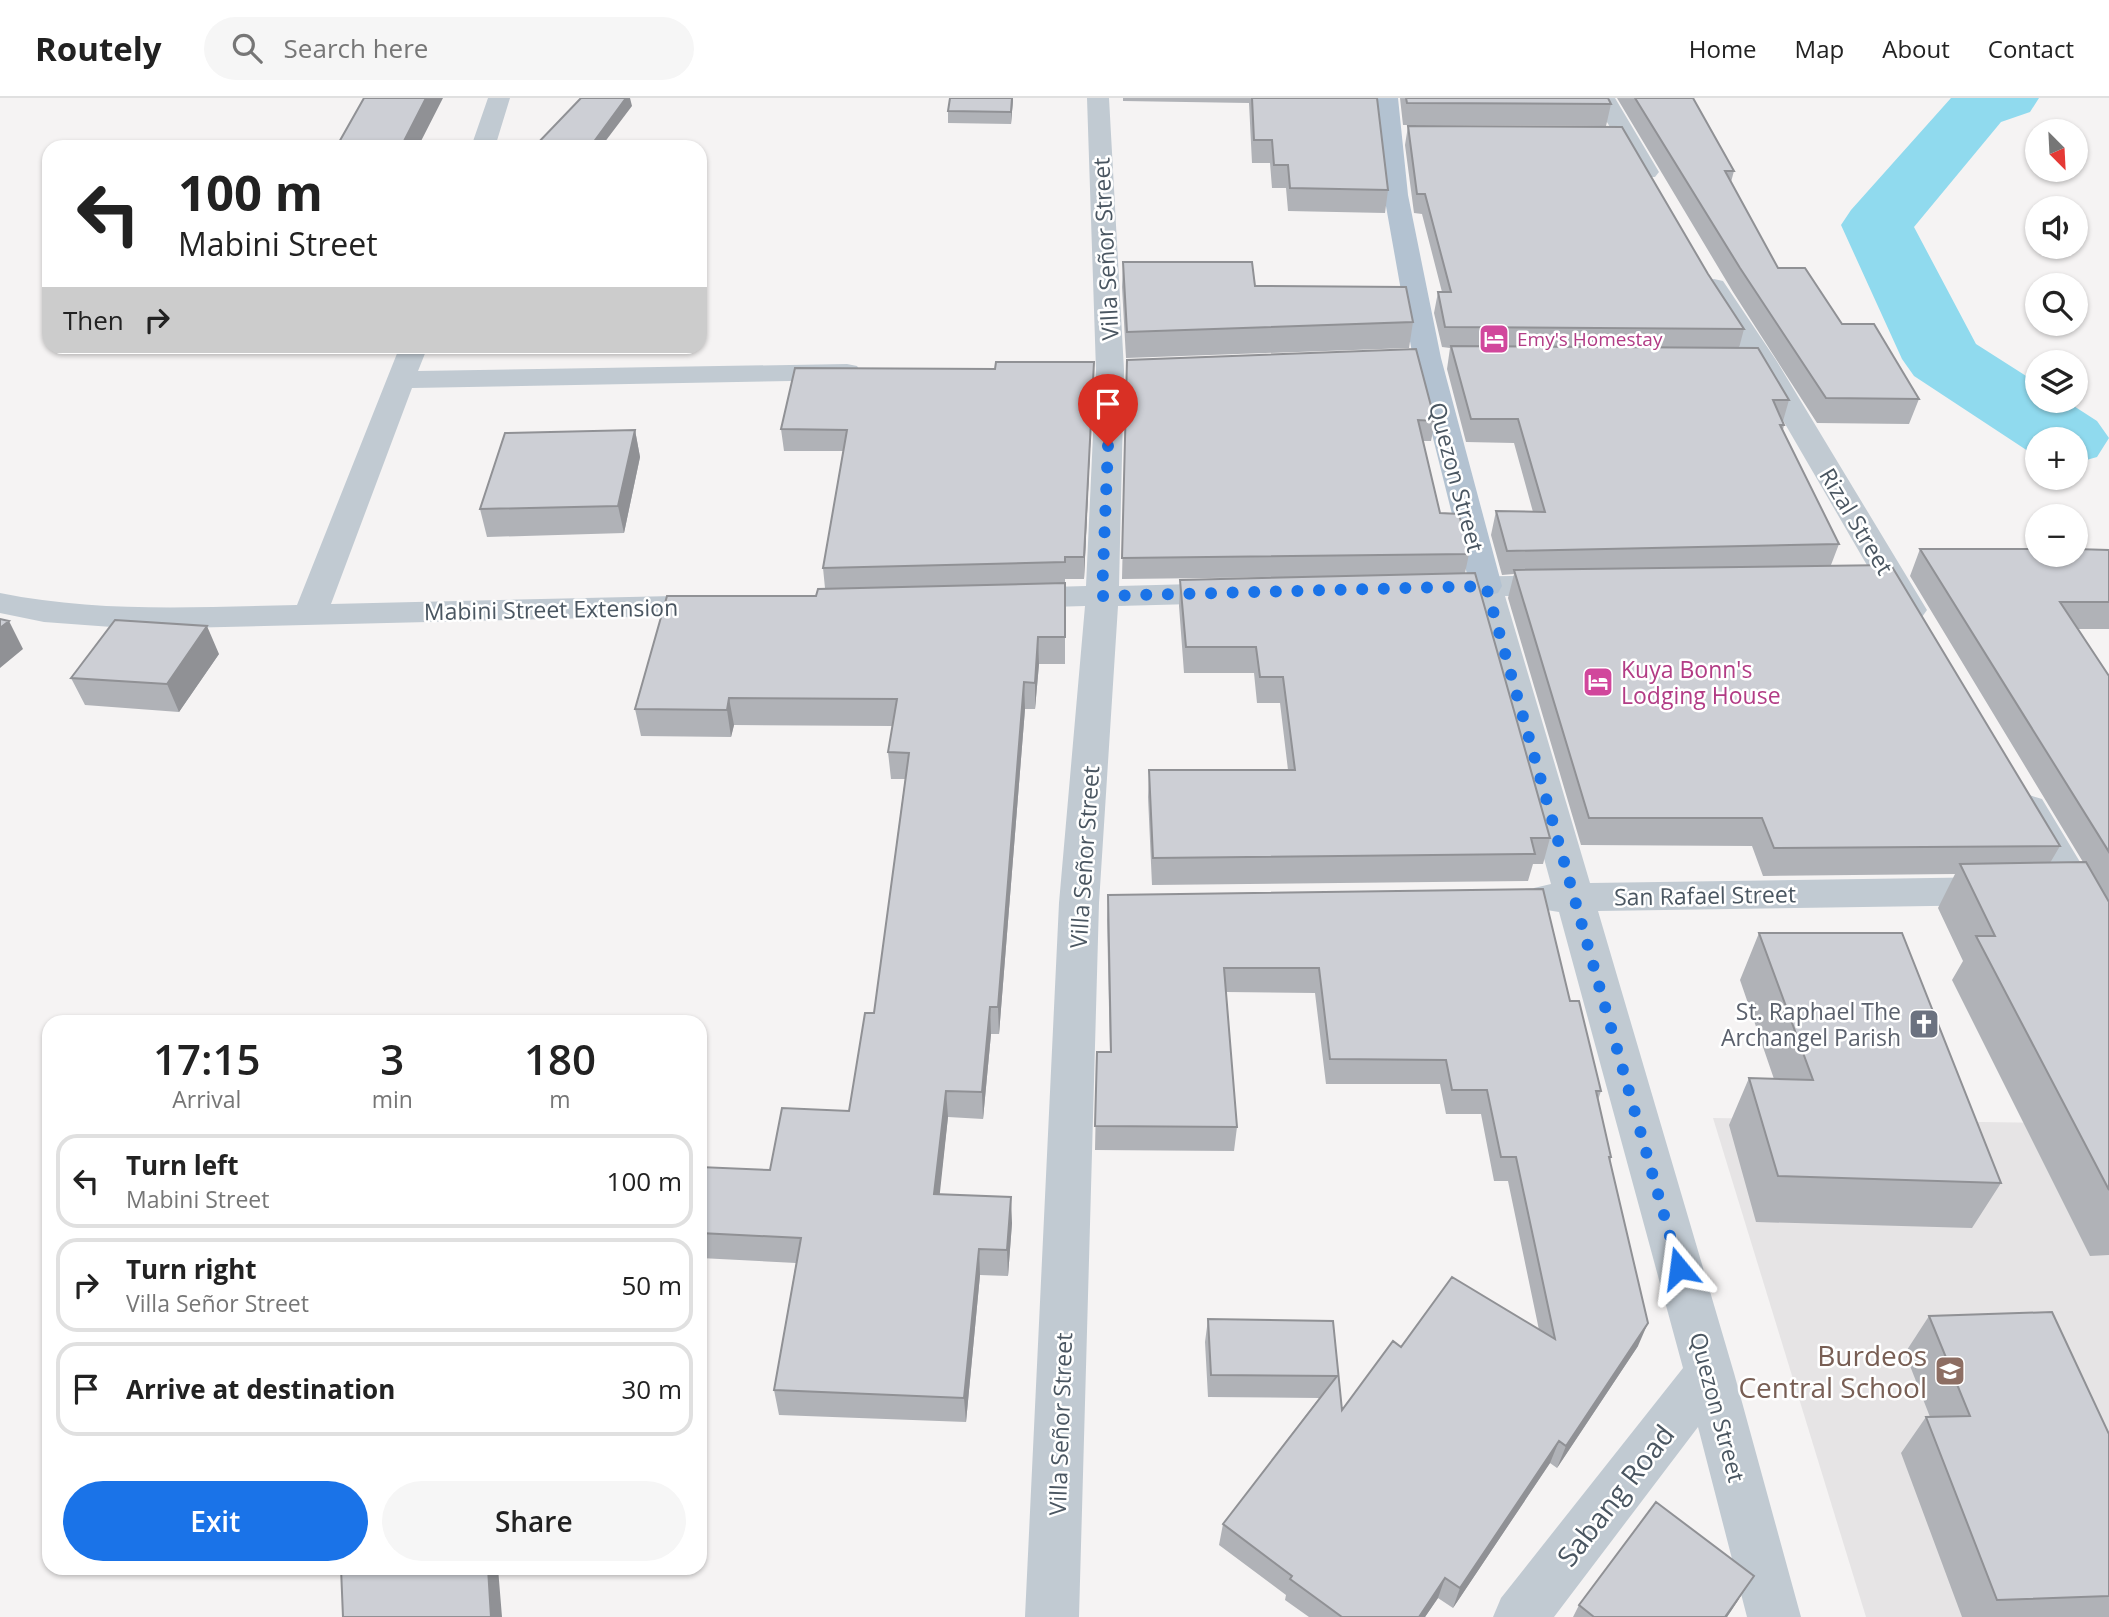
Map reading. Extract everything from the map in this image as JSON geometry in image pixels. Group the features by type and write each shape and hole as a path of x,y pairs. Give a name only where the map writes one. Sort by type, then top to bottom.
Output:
{"main road":[{"name":"Quezon Street","path":"1387,98 1413,359 1486,586"}],"street":[{"path":"484,140 499,98"},
{"name":"Villa Señor Street","path":"1052,1617 1079,903 1102,596 1110,370 1098,98"},
{"path":"1604,98 1661,197"},
{"path":"1390,135 1418,136"},
{"path":"1598,136 1626,136"},
{"name":"Rizal Street","path":"1703,269 1748,360 1927,639"},
{"path":"310,615 411,354"},
{"path":"1413,359 1454,358"},
{"path":"402,380 874,372"},
{"path":"1851,580 1891,579"},
{"path":"1417,588 1594,584"},
{"name":"Quezon Street","path":"1486,586 1709,1373 1774,1617"},
{"path":"977,599 1266,592"},
{"name":"Mabini Street Extension","path":"0,603 44,612 139,619 741,605"},
{"path":"2013,782 2109,944"},
{"name":"San Rafael Street","path":"1519,898 2078,890"},
{"path":"1079,903 1121,902"},
{"name":"Sabang Road","path":"1520,1617 1709,1373"}],"shaded area":[{"name":"Burdeos Central School","path":"1713,1118 2109,1124 2109,1617 1866,1617"}],"building":[{"path":"364,98 426,98 405,140 340,140"},
{"path":"581,98 626,98 595,140 541,140"},
{"path":"950,98 1012,98 1011,112 948,111"},
{"path":"1252,98 1377,98 1388,190 1290,188 1288,165 1274,165 1272,140 1254,140"},
{"path":"1406,98 1608,98 1611,104 1407,103"},
{"path":"1635,98 1693,98 1734,171 1725,171 1778,268 1805,268 1842,324 1874,324 1919,399 1826,398 1740,268"},
{"path":"1408,126 1622,127 1708,274 1744,329 1445,327 1438,292 1451,292 1425,194 1417,194"},
{"path":"1123,262 1252,262 1255,286 1406,287 1413,322 1127,332"},
{"path":"1451,346 1758,348 1789,400 1773,400 1784,425 1780,425 1839,544 1507,551 1496,511 1545,512 1518,419 1471,419"},
{"path":"1416,349 1435,421 1418,420 1440,513 1459,514 1469,554 1122,558 1127,360"},
{"path":"996,362 1094,362 1084,557 1065,557 1065,562 823,568 847,430 781,429 795,368 995,369"},
{"path":"635,430 618,506 480,509 505,433"},
{"path":"1920,549 2025,549 2025,567 2088,567 2088,549 2109,550 2109,602 2060,602 2109,676 2109,852"},
{"path":"1891,565 2060,846 1774,848 1762,818 1589,818 1514,570"},
{"path":"1475,573 1550,838 1531,838 1535,854 1153,858 1149,770 1295,770 1283,677 1260,677 1256,647 1186,647 1180,580"},
{"path":"1065,583 1065,637 1038,637 1035,683 1024,682 998,1007 990,1007 982,1092 946,1091 934,1194 1011,1197 1007,1250 979,1249 964,1398 774,1390 801,1238 707,1233 707,1167 770,1170 782,1108 849,1111 865,1013 874,1013 909,753 888,752 897,699 729,698 727,710 635,709 667,596 816,596 818,589"},
{"path":"0,619 9,621 0,628"},
{"path":"115,620 207,626 167,684 71,678"},
{"path":"2086,862 2109,902 2109,1190 1976,936 1995,936 1960,864"},
{"path":"1543,889 1570,1001 1579,1001 1601,1091 1596,1091 1609,1157 1648,1323 1566,1446 1559,1441 1460,1588 1445,1578 1419,1617 1342,1617 1223,1524 1337,1376 1211,1375 1208,1319 1333,1321 1342,1410 1393,1341 1401,1347 1452,1277 1555,1339 1516,1157 1501,1157 1487,1090 1452,1090 1446,1060 1330,1059 1319,968 1224,968 1237,1127 1095,1126 1097,1052 1111,1052 1108,895"},
{"path":"1759,933 1902,933 2001,1183 1778,1176 1749,1078 1813,1080"},
{"path":"2052,1312 2109,1434 2109,1596 1997,1600 1926,1417 1970,1416 1929,1316"},
{"path":"1656,1502 1754,1576 1725,1617 1594,1617 1579,1605"},
{"path":"341,1575 488,1575 491,1617 343,1617"}],"waterway":[{"path":"2007,98 1978,108 1877,225 1943,359 2048,427"}],"place":[{"name":"Emy's Homestay","path":"1494,339"},
{"name":"Kuya Bonn's Lodging House","path":"1598,682"},
{"name":"St. Raphael The Archangel Parish","path":"1924,1024"},
{"name":"Burdeos Central School","path":"1950,1371"}],"route":[{"path":"1108,446 1102,596 1486,586 1679,1268"}]}
